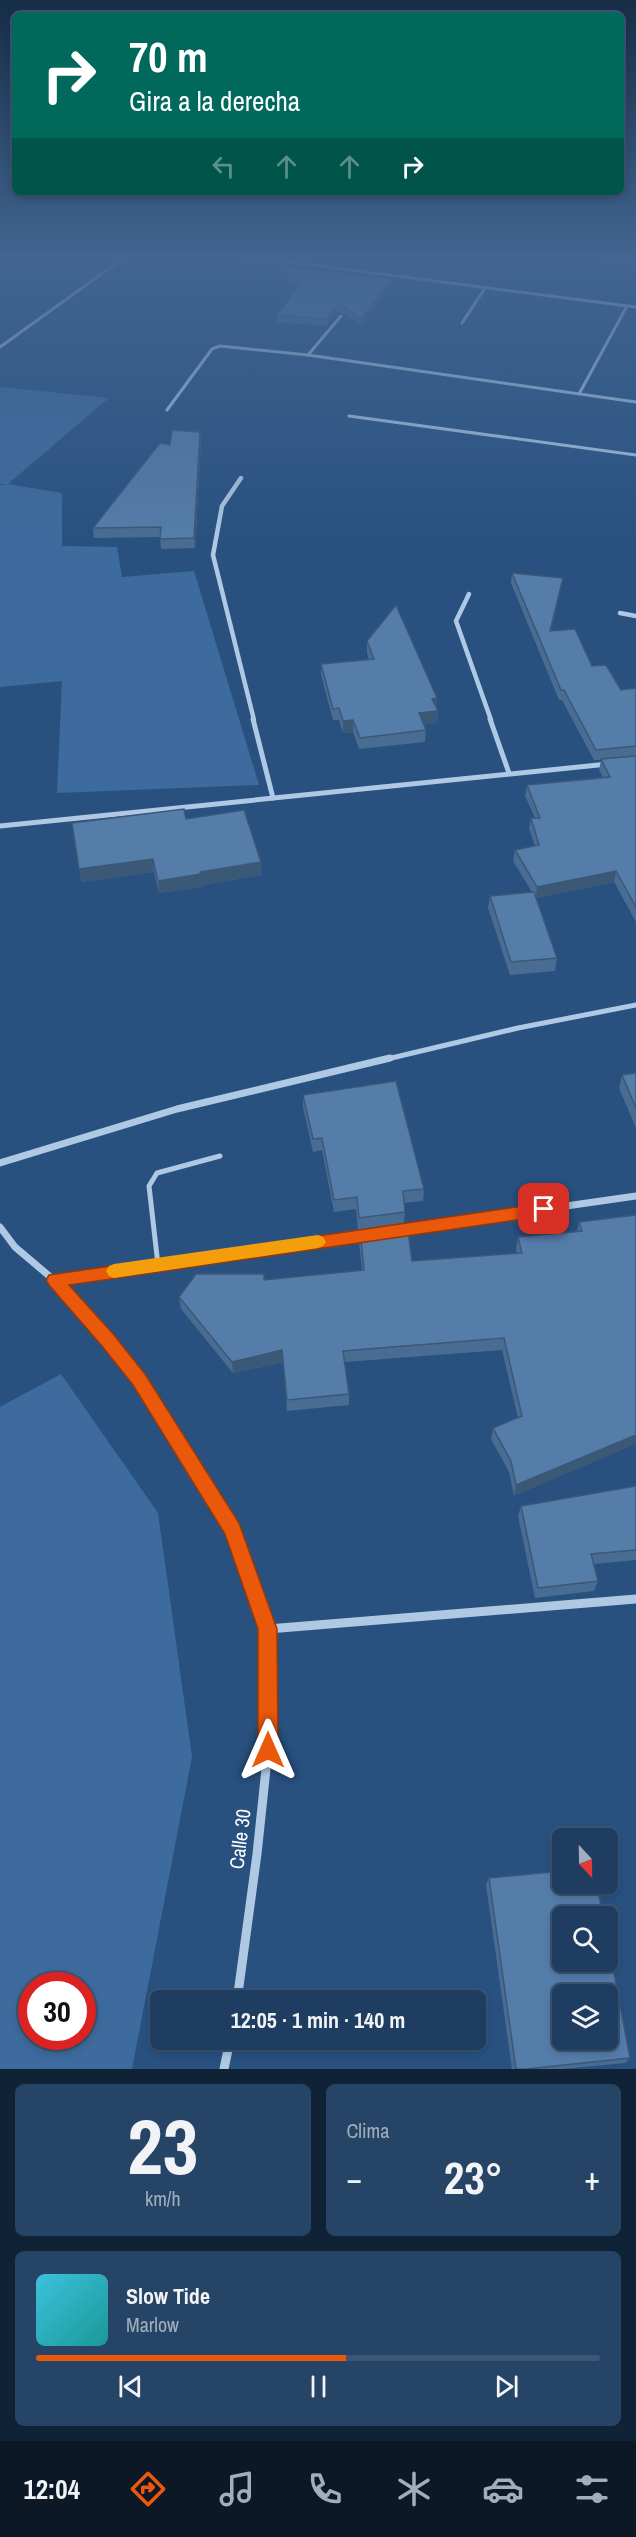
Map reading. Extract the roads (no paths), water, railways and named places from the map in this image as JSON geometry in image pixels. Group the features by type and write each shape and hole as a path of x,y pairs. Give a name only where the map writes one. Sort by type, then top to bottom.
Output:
{"street":[{"path":"167,410 211,351"},
{"path":"270,351 636,402"},
{"path":"308,355 312,351"},
{"path":"579,393 602,351"},
{"path":"349,416 636,455"},
{"path":"241,478 222,506 213,555 273,798"},
{"path":"469,594 456,621 509,773"},
{"path":"620,613 636,616"},
{"path":"0,826 613,763"},
{"path":"0,1163 177,1109 496,1033 636,1005"},
{"path":"393,1231 636,1196"},
{"name":"Calle 30","path":"0,1227 15,1247 54,1280 108,1340 139,1380 232,1529 268,1629 268,1750 238,1990"},
{"path":"54,1280 369,1234"},
{"path":"268,1629 636,1599"},
{"path":"224,2069 228,2050"}],"lane":[{"path":"158,1265 149,1186 157,1173 219,1156"}]}
